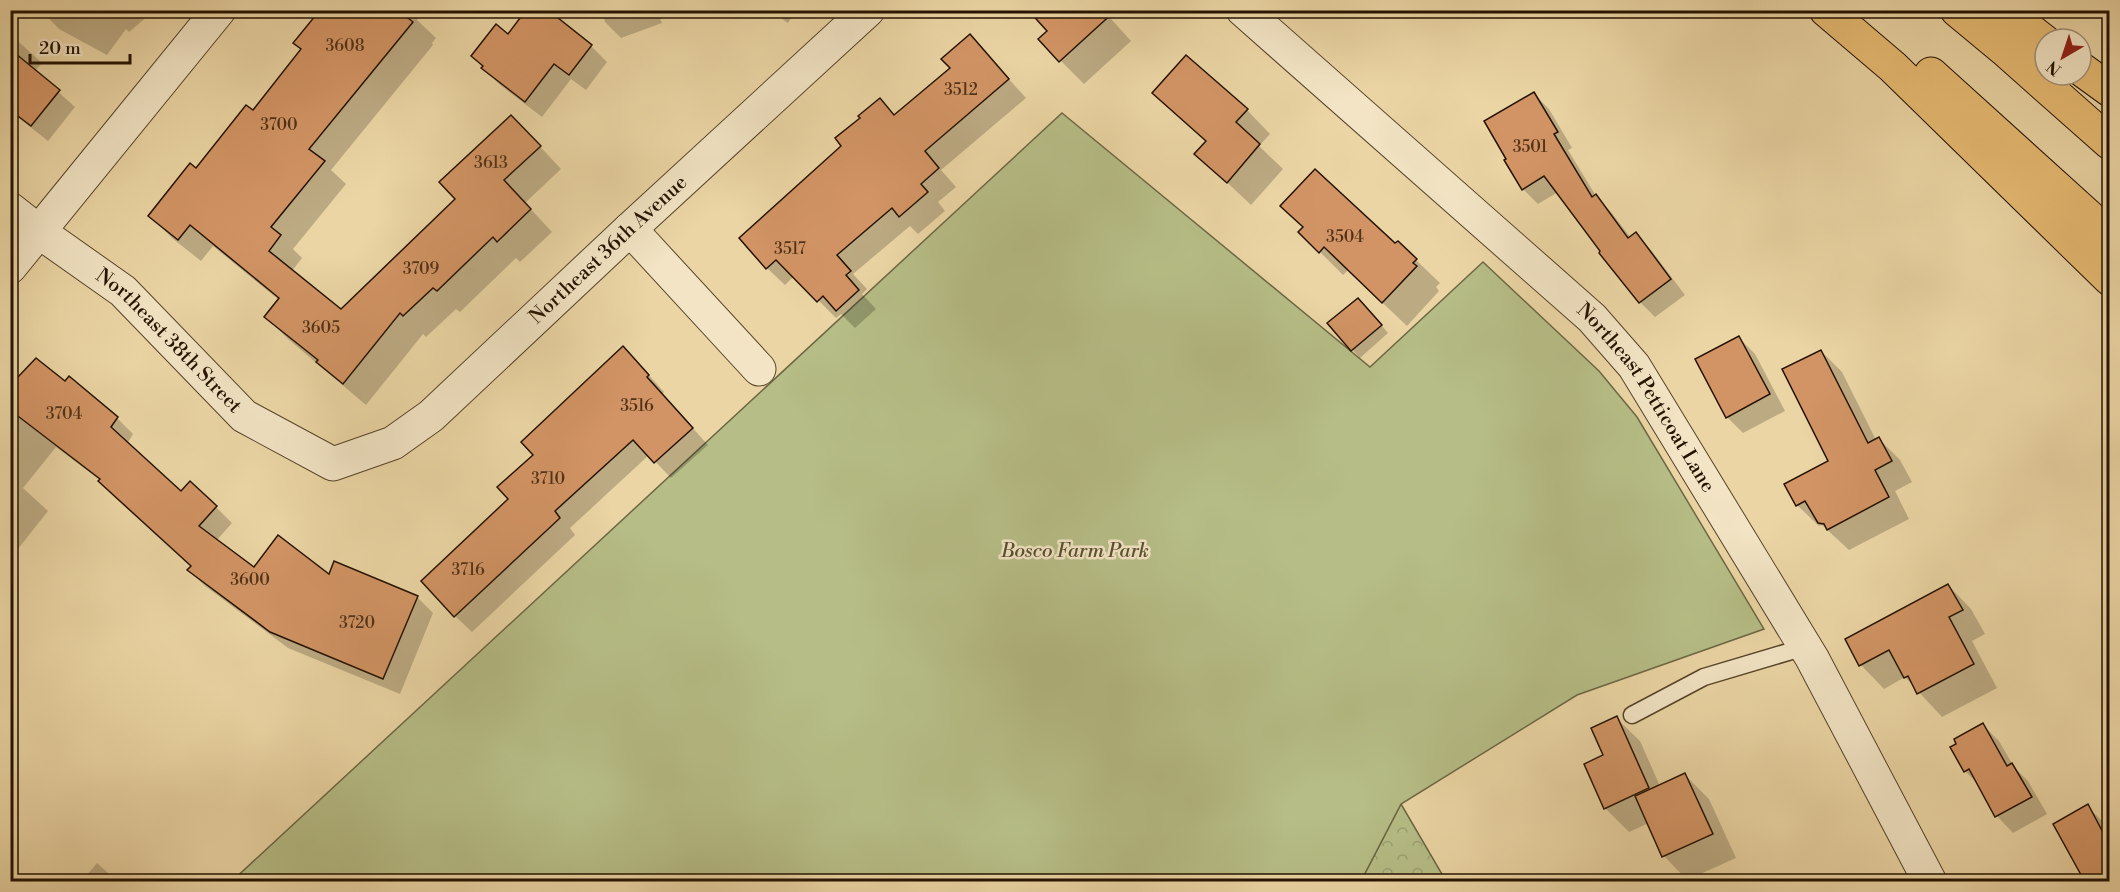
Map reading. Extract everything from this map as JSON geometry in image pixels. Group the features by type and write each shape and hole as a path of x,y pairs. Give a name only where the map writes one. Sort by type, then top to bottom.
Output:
{"highway":[{"path":"1826,10 1893,67 2109,279"},
{"path":"1849,10 1901,47 2109,236"},
{"path":"1957,10 2109,143"},
{"path":"2004,10 2033,33"},
{"path":"2093,78 2109,90"}],"street":[{"path":"10,267 219,10"},
{"name":"Northeast 36th Avenue","path":"333,464 393,443 431,416 868,10"},
{"name":"Northeast Petticoat Lane","path":"1243,10 1599,326 1634,366 1805,647 1930,882"},
{"name":"Northeast 38th Street","path":"10,209 123,291 244,416 333,464"},
{"path":"630,229 759,369"}],"lane":[{"path":"1632,715 1704,677 1805,647"}],"green space":[{"name":"Bosco Farm Park","path":"1062,113 1370,367 1483,262 1599,371 1637,417 1764,629 1577,695 1401,804 1361,881 231,882"},
{"path":"1401,804 1446,881 1361,881"}],"building":[{"path":"320,10 398,10 413,22 309,149 325,161 271,227 281,235 269,251 341,309 455,199 439,182 511,115 541,146 504,180 531,209 497,242 493,237 437,291 433,288 403,316 400,313 343,384 316,362 318,360 264,317 279,298 190,225 178,240 148,216 190,163 196,168 246,105 253,110 301,49 293,43"},
{"path":"526,10 548,10 592,45 569,75 554,64 525,102 481,68 483,66 471,56 496,24 508,34"},
{"path":"1028,10 1116,10 1059,62 1038,39 1047,31"},
{"path":"970,34 1009,79 925,151 939,168 921,184 928,192 899,217 892,208 837,255 851,271 846,275 859,290 836,311 823,296 817,302 776,260 766,269 739,238 841,146 835,138 860,118 858,116 880,98 894,115 950,68 941,59"},
{"path":"10,49 60,90 31,126 10,110"},
{"path":"1186,55 1248,109 1236,122 1260,144 1227,183 1194,154 1206,141 1152,93"},
{"path":"1534,92 1558,132 1554,134 1592,197 1596,194 1628,238 1636,232 1671,279 1639,303 1599,253 1600,251 1544,176 1522,190 1484,121"},
{"path":"1315,169 1395,243 1398,241 1417,259 1413,263 1417,266 1382,303 1324,247 1319,253 1298,232 1303,227 1280,206"},
{"path":"1358,298 1382,325 1351,351 1327,323"},
{"path":"1739,336 1770,394 1726,418 1695,359"},
{"path":"623,346 649,375 647,377 693,428 654,463 633,440 555,511 560,518 454,617 421,581 508,499 497,487 533,455 521,442"},
{"path":"1821,350 1868,443 1879,437 1892,461 1875,470 1889,497 1827,530 1824,524 1818,523 1805,501 1796,506 1784,484 1828,461 1782,369"},
{"path":"36,358 65,381 69,376 118,417 111,427 181,491 190,481 217,506 199,526 254,567 278,535 329,574 334,561 418,596 383,679 270,632 187,570 191,566 98,481 100,479 10,410 10,388"},
{"path":"1948,584 1963,610 1949,617 1974,664 1917,694 1908,676 1904,678 1889,650 1859,666 1845,639"},
{"path":"1617,716 1649,788 1604,809 1584,764 1603,755 1591,728"},
{"path":"1983,723 2007,766 2012,763 2032,797 1995,817 1969,769 1964,772 1950,747 1956,744 1954,739"},
{"path":"1685,773 1713,834 1662,857 1635,796"},
{"path":"2088,804 2109,844 2109,876 2099,882 2085,882 2053,824"}]}
